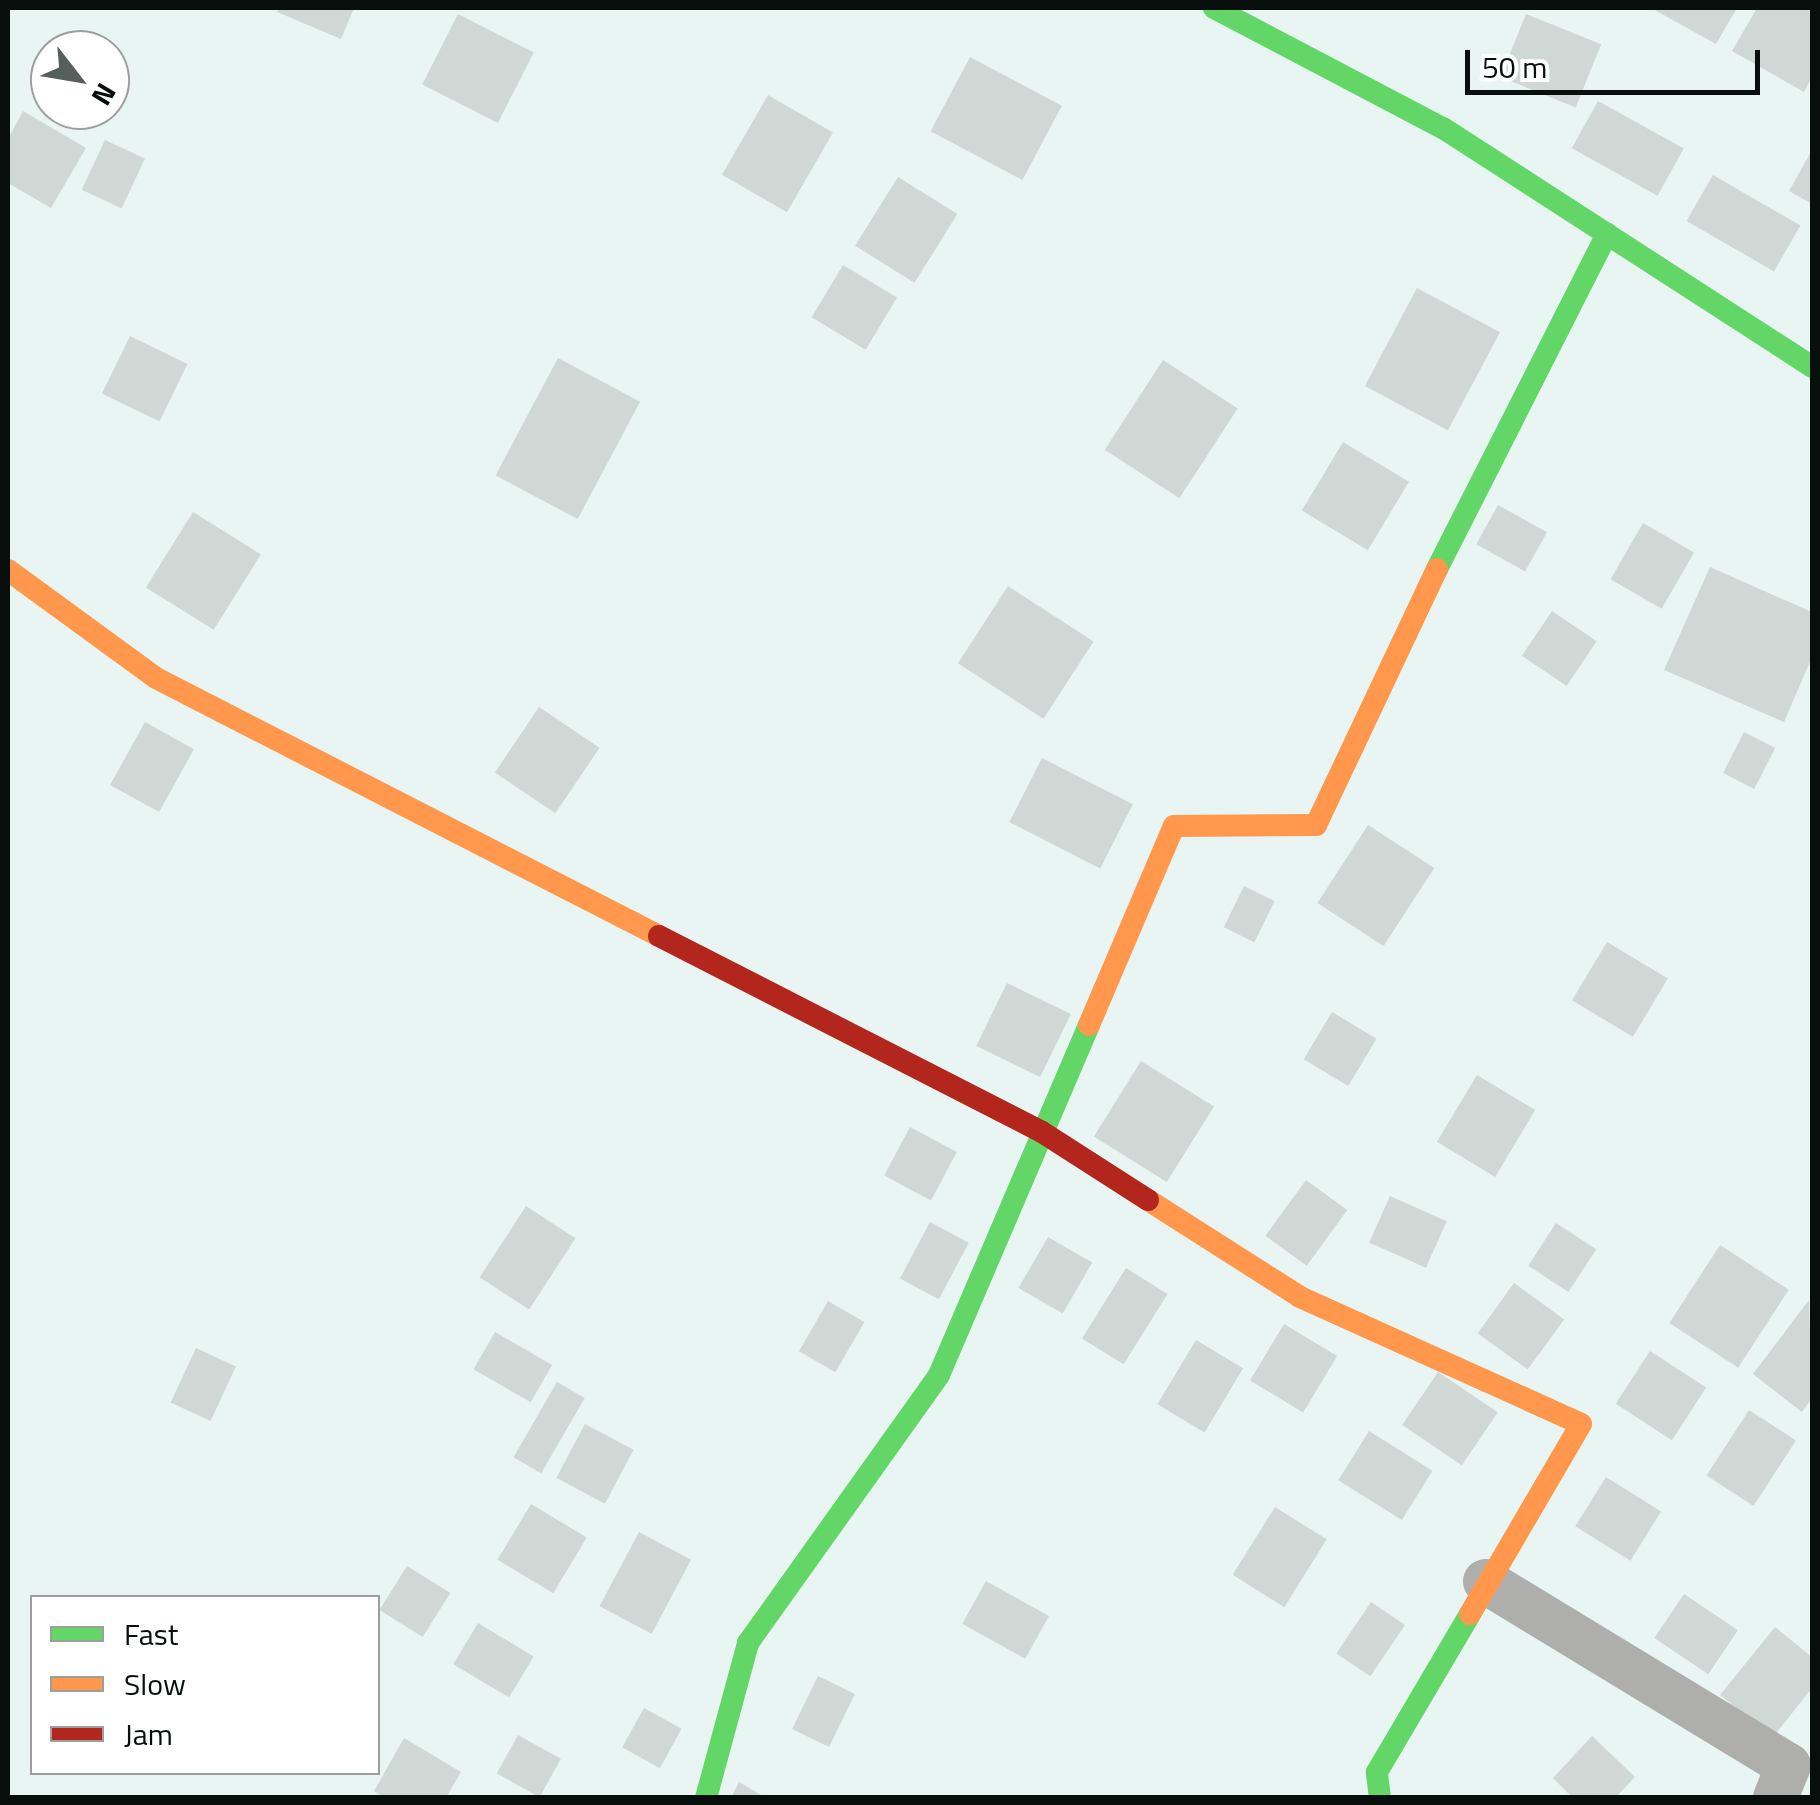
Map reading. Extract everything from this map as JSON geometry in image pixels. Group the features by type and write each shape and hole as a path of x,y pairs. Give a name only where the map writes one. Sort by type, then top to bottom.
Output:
{"street":[{"path":"1214,8 1442,128 1812,366"},
{"path":"706,1798 748,1643 939,1375 1174,826 1316,825 1380,682 1607,234"},
{"path":"8,570 156,678 1042,1132 1300,1297 1581,1424 1484,1581 1378,1772 1380,1798"},
{"path":"1484,1581 1788,1765 1776,1798"}],"building":[{"path":"279,8 354,8 341,39 277,12"},
{"path":"1651,8 1737,8 1716,44"},
{"path":"1757,8 1812,8 1812,77 1804,92 1732,51"},
{"path":"458,14 534,53 498,123 422,84"},
{"path":"1526,14 1601,44 1576,107 1501,77"},
{"path":"970,57 1062,106 1022,180 931,131"},
{"path":"768,95 833,132 787,212 722,175"},
{"path":"1598,101 1684,149 1658,196 1572,148"},
{"path":"23,111 30,115 30,130 55,130 86,148 51,208 8,183 8,139"},
{"path":"105,140 145,159 122,208 82,190"},
{"path":"1812,150 1812,204 1789,191"},
{"path":"1713,175 1800,226 1774,271 1686,221"},
{"path":"898,177 957,214 914,283 855,246"},
{"path":"843,265 897,297 866,350 812,317"},
{"path":"1417,288 1500,332 1448,430 1365,386"},
{"path":"130,336 188,364 159,422 102,394"},
{"path":"558,358 640,402 578,519 496,475"},
{"path":"1163,360 1238,408 1179,498 1105,450"},
{"path":"1343,442 1409,482 1368,550 1302,511"},
{"path":"1498,505 1547,532 1525,572 1476,544"},
{"path":"193,512 261,554 214,630 146,587"},
{"path":"1643,523 1694,552 1662,609 1610,579"},
{"path":"1710,567 1812,612 1812,657 1784,722 1664,670"},
{"path":"1008,586 1094,642 1043,719 958,663"},
{"path":"1552,611 1597,641 1567,686 1522,656"},
{"path":"539,707 600,748 555,813 495,772"},
{"path":"145,722 194,749 159,812 110,785"},
{"path":"1744,732 1775,748 1754,789 1723,773"},
{"path":"1042,758 1133,804 1100,868 1009,822"},
{"path":"1368,825 1434,868 1384,946 1317,903"},
{"path":"1244,886 1275,901 1254,942 1224,927"},
{"path":"1607,942 1668,979 1633,1037 1572,1000"},
{"path":"1007,983 1071,1014 1040,1077 976,1046"},
{"path":"1332,1012 1377,1039 1348,1086 1304,1059"},
{"path":"1141,1061 1214,1107 1167,1182 1094,1136"},
{"path":"1477,1075 1535,1110 1495,1177 1437,1142"},
{"path":"910,1127 957,1152 931,1200 884,1176"},
{"path":"1306,1180 1347,1210 1307,1266 1265,1236"},
{"path":"1390,1196 1447,1221 1426,1268 1369,1243"},
{"path":"526,1206 575,1238 529,1309 480,1277"},
{"path":"930,1222 969,1243 939,1299 900,1279"},
{"path":"1556,1223 1596,1249 1568,1292 1528,1266"},
{"path":"1048,1237 1092,1262 1063,1314 1018,1288"},
{"path":"1720,1245 1789,1290 1738,1368 1669,1323"},
{"path":"1126,1268 1168,1294 1124,1364 1082,1338"},
{"path":"1514,1283 1564,1319 1528,1370 1478,1333"},
{"path":"1809,1300 1812,1398 1802,1412 1753,1374"},
{"path":"828,1301 864,1322 835,1372 799,1351"},
{"path":"1284,1324 1337,1356 1303,1413 1250,1381"},
{"path":"495,1332 552,1365 531,1402 474,1369"},
{"path":"1196,1340 1243,1368 1205,1433 1157,1404"},
{"path":"196,1348 236,1367 211,1421 171,1402"},
{"path":"1650,1351 1706,1387 1672,1440 1616,1404"},
{"path":"1438,1372 1498,1412 1462,1465 1402,1425"},
{"path":"557,1382 585,1398 541,1473 514,1457"},
{"path":"1749,1410 1796,1440 1753,1506 1707,1475"},
{"path":"585,1424 634,1450 605,1504 556,1478"},
{"path":"1369,1431 1433,1471 1402,1520 1338,1480"},
{"path":"1606,1477 1661,1511 1630,1561 1575,1526"},
{"path":"531,1504 587,1537 553,1593 498,1560"},
{"path":"1275,1507 1327,1539 1284,1607 1233,1575"},
{"path":"639,1532 691,1560 652,1634 600,1606"},
{"path":"407,1566 450,1593 423,1637 380,1610"},
{"path":"986,1581 1049,1616 1025,1659 962,1624"},
{"path":"1684,1594 1738,1630 1708,1674 1654,1638"},
{"path":"1371,1602 1405,1625 1370,1676 1336,1653"},
{"path":"478,1623 534,1656 509,1698 453,1664"},
{"path":"1775,1627 1812,1657 1812,1688 1773,1737 1720,1695"},
{"path":"818,1676 855,1694 829,1747 792,1729"},
{"path":"644,1708 682,1729 660,1768 622,1747"},
{"path":"518,1735 561,1759 540,1797 497,1773"},
{"path":"1592,1736 1635,1777 1615,1798 1573,1798 1553,1778"},
{"path":"404,1738 461,1772 446,1798 385,1798 374,1791"},
{"path":"739,1782 766,1798 731,1798"}],"traffic: fast":[{"path":"1214,8 1443,128 1812,367"},
{"path":"1437,569 1607,234"},
{"path":"706,1798 748,1643 939,1375 1089,1025"},
{"path":"1380,1798 1377,1772 1470,1614"}],"traffic: slow":[{"path":"1089,1025 1174,826 1316,825 1437,569"},
{"path":"8,570 156,678 659,936"},
{"path":"1148,1200 1300,1297 1581,1424 1470,1614"}],"traffic: jam":[{"path":"659,936 1042,1132 1148,1200"}]}
